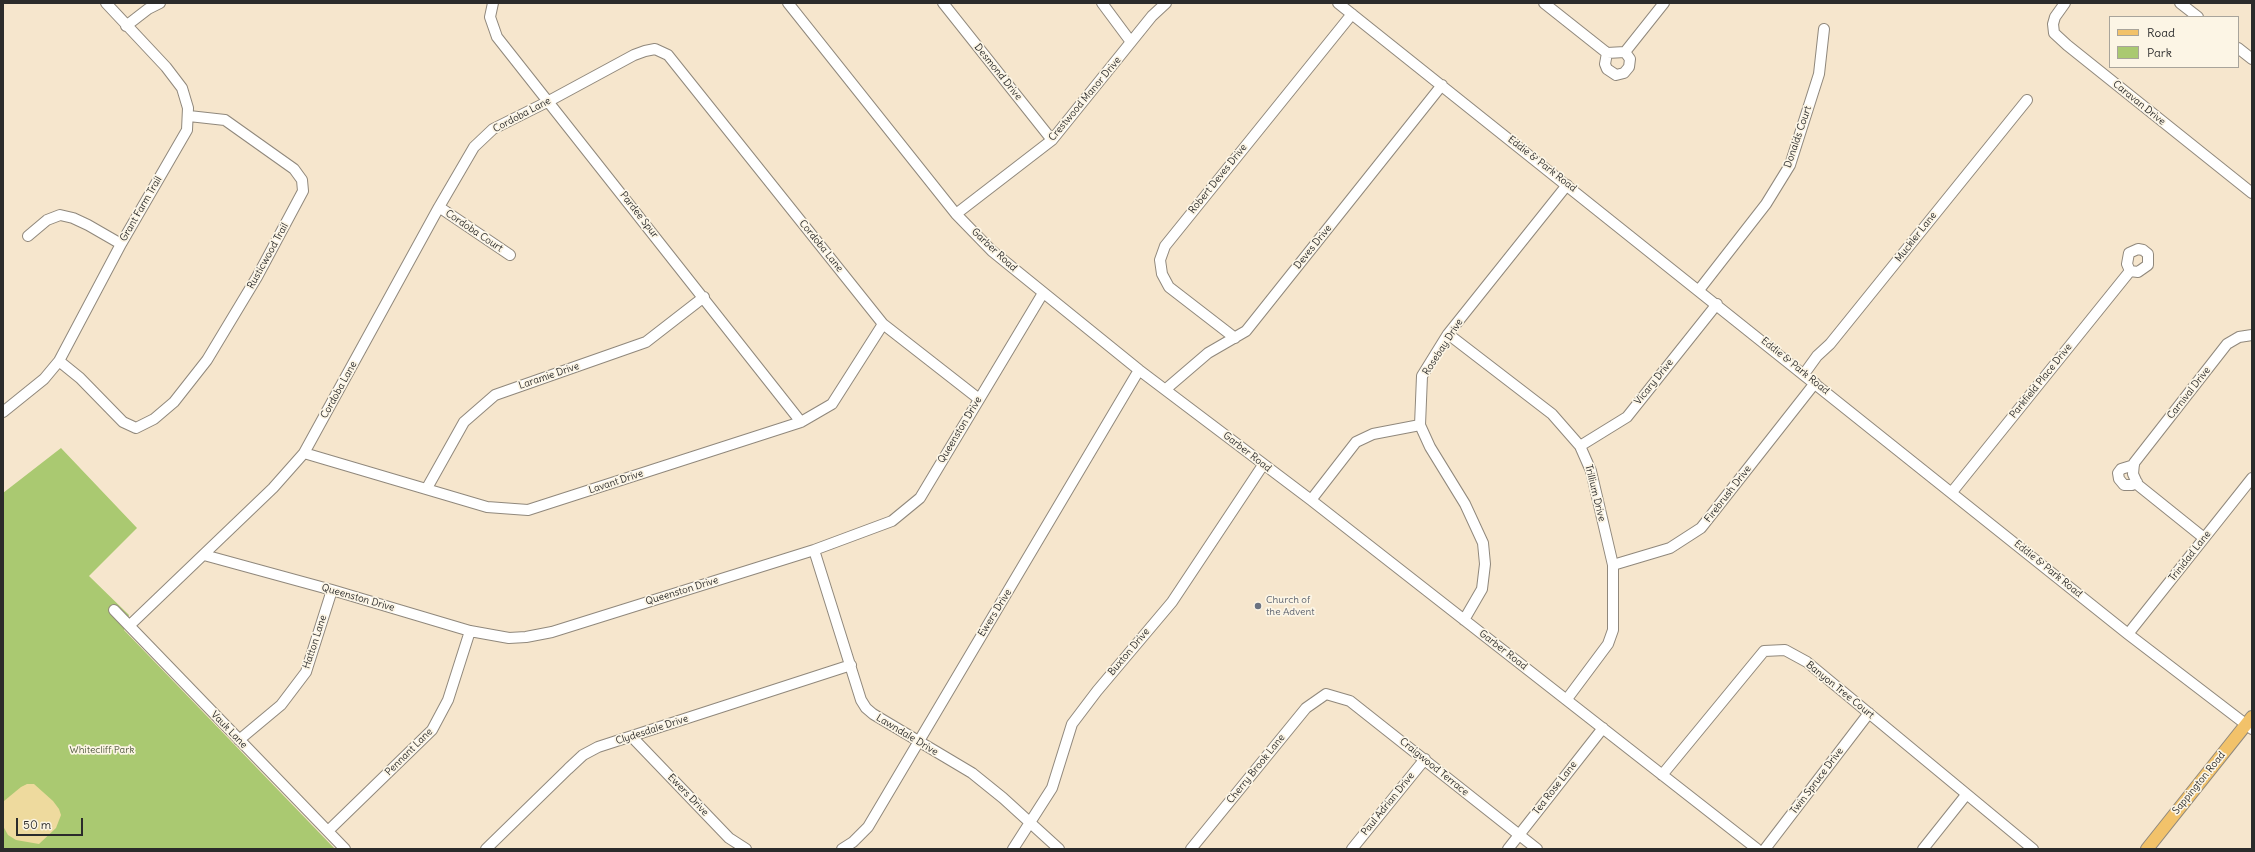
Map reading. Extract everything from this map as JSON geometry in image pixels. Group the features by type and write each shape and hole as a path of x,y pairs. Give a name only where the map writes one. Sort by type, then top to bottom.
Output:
{"main road":[{"name":"Sappington Road","path":"2147,849 2250,723"}],"street":[{"name":"Grant Farm Trail","path":"3,412 44,379 59,361 122,244 187,130 188,116 182,88 166,67 106,3"},
{"path":"126,26 148,9 160,3"},
{"name":"Pardee Spur","path":"493,3 490,17 497,36 802,422"},
{"name":"Garber Road","path":"788,3 956,214 992,251 1140,370 1311,500 1757,849"},
{"name":"Desmond Drive","path":"943,3 1052,140"},
{"path":"1102,3 1131,42"},
{"name":"Crestwood Manor Drive","path":"956,214 1052,140 1152,16 1166,3"},
{"name":"Eddie & Park Road","path":"1338,3 1717,304 2128,634 2250,723"},
{"path":"1544,3 1607,53 1625,52 1664,3"},
{"name":"Caravan Drive","path":"2065,3 2052,24 2054,33 2252,193"},
{"path":"2180,3 2197,16"},
{"name":"Robert Deves Drive","path":"1235,338 1169,287 1162,274 1160,260 1162,253 1170,240 1352,14"},
{"name":"Donalds Court","path":"1699,290 1766,204 1790,165 1820,74 1824,29"},
{"name":"Cordoba Lane","path":"130,625 273,488 304,454 474,147 493,129 549,102 634,55 655,49 668,56 883,324 979,399"},
{"path":"2239,49 2252,59"},
{"path":"1607,53 1605,64 1607,69 1616,75 1624,73 1629,67 1630,59 1625,52"},
{"name":"Deves Drive","path":"1166,389 1208,353 1246,331 1442,85"},
{"name":"Muckler Lane","path":"1804,374 1885,277 2027,100"},
{"name":"Rusticwood Trail","path":"59,361 80,378 123,422 136,428 154,419 174,402 208,360 257,276 303,191 302,180 294,169 225,120 188,116"},
{"name":"Rosebay Drive","path":"1464,620 1482,589 1485,564 1483,543 1465,504 1430,447 1420,425 1422,376 1448,334 1567,185"},
{"name":"Cordoba Court","path":"439,208 510,255"},
{"path":"28,236 47,220 60,215 83,223 122,244"},
{"name":"Parkfield Place Drive","path":"1952,492 2130,271"},
{"name":"Queenston Drive","path":"204,555 332,590 470,631 509,638 526,638 552,632 814,550 892,521 920,498 1043,293"},
{"name":"Laramie Drive","path":"427,488 464,422 495,395 646,342 704,297"},
{"name":"Vicary Drive","path":"1580,446 1627,417 1717,304"},
{"name":"Lavant Drive","path":"304,454 427,488 487,507 528,510 802,422 832,404 883,324"},
{"name":"Trillium Drive","path":"1448,334 1552,414 1580,446 1591,471 1612,565 1613,630 1608,644 1567,699"},
{"name":"Carnival Drive","path":"2137,482 2132,485 2124,485 2119,479 2118,473 2120,469 2134,465 2227,344 2239,337 2252,335"},
{"name":"Ewers Drive","path":"842,849 853,842 868,827 1140,370"},
{"name":"Firebrush Drive","path":"1612,565 1670,548 1701,528 1815,383"},
{"path":"1311,500 1356,442 1373,434 1420,425"},
{"name":"Buxton Drive","path":"1012,849 1052,788 1072,724 1097,691 1172,602 1263,465"},
{"path":"2134,465 2133,474 2137,482 2204,538"},
{"name":"Trinidad Lane","path":"2128,634 2252,478"},
{"name":"Lawndale Drive","path":"814,550 861,700 866,708 918,742 972,774 1003,798 1029,824 1059,849"},
{"name":"Hatton Lane","path":"239,740 281,705 306,672 332,590"},
{"name":"Vauk Lane","path":"114,610 345,849"},
{"name":"Pennant Lane","path":"328,831 432,730 448,700 470,631"},
{"name":"Banyon Tree Court","path":"1662,775 1764,650 1785,650 1807,662 2033,849"},
{"name":"Clydesdale Drive","path":"486,849 583,755 598,747 851,665"},
{"name":"Craigwood Terrace","path":"1326,694 1350,700 1537,849"},
{"name":"Cherry Brook Lane","path":"1191,849 1306,708 1326,694"},
{"name":"Twin Spruce Drive","path":"1765,849 1869,713"},
{"name":"Tea Rose Lane","path":"1508,849 1518,834 1603,728"},
{"name":"Ewers Drive","path":"632,737 729,838 746,849"},
{"name":"Paul Adrian Drive","path":"1352,849 1425,759"},
{"path":"1923,849 1966,795"}],"green space":[{"name":"Whitecliff Park","path":"61,448 137,528 89,576 129,615 124,630 335,849 3,849 3,493"}],"sand":[{"path":"27,784 34,784 53,801 59,809 61,815 56,828 39,844 16,840 8,835 3,826 4,801"}],"place":[{"name":"Church of the Advent","path":"1258,606"}]}
